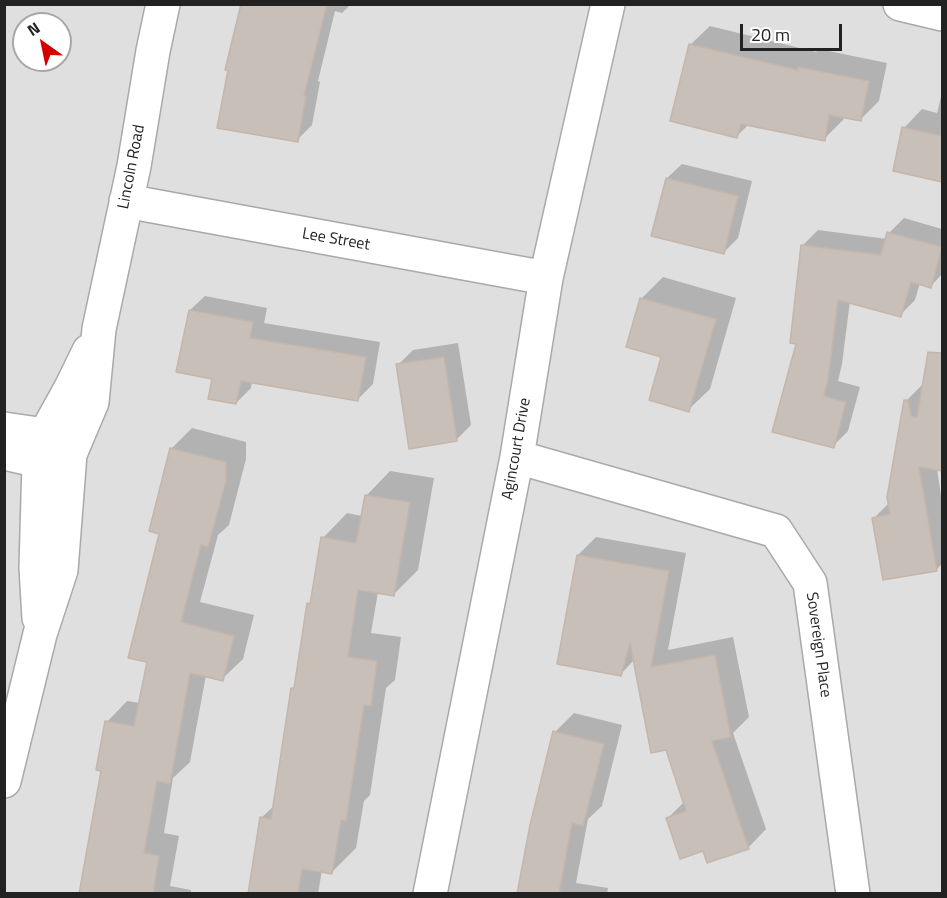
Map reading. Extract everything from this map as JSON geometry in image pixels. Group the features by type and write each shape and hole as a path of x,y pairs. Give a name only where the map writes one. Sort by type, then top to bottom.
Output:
{"street":[{"path":"150,4 153,51"},
{"name":"Lincoln Road","path":"4,781 40,634 36,568 51,450 71,388 99,329 134,166 163,4"},
{"name":"Agincourt Drive","path":"430,894 517,457 546,279 608,4"},
{"path":"900,4 942,14"},
{"name":"Lee Street","path":"126,201 546,279"},
{"path":"4,429 51,450"},
{"path":"4,453 51,450"},
{"name":"Sovereign Place","path":"517,457 776,531 810,583 853,894"}],"shaded area":[{"path":"5,5 942,5 942,893 5,893"}],"building":[{"path":"241,4 327,4 304,96 306,96 298,142 217,128 228,70 225,70"},
{"path":"689,44 798,70 798,67 869,81 861,121 829,115 825,141 741,124 737,138 670,121"},
{"path":"902,127 942,136 942,182 893,171"},
{"path":"666,178 738,196 724,254 651,236"},
{"path":"887,232 942,247 931,288 911,282 901,317 838,300 824,396 846,402 834,448 772,432 796,344 790,343 801,245 881,255"},
{"path":"640,298 716,319 689,412 649,400 661,357 626,347"},
{"path":"189,310 253,322 250,338 366,357 358,401 241,381 236,404 208,399 212,379 176,372"},
{"path":"928,352 942,353 942,471 919,467 937,571 883,580 872,518 890,514 887,497 904,400 908,400 911,416 917,417"},
{"path":"444,357 457,441 409,449 396,364"},
{"path":"170,448 226,462 226,481 208,547 201,545 181,622 234,636 223,681 190,673 170,784 157,781 144,853 159,856 153,894 79,894 101,771 96,770 105,721 134,726 147,662 128,658 159,534 149,531"},
{"path":"365,495 410,502 394,596 358,590 348,657 377,661 371,706 364,705 346,821 341,820 332,874 302,869 298,894 248,894 260,817 271,819 291,688 294,688 307,603 310,604 321,537 356,543"},
{"path":"577,555 669,571 651,667 715,655 731,737 712,741 749,849 707,863 703,851 680,859 666,818 686,811 666,750 651,753 630,643 621,676 557,664"},
{"path":"553,731 604,744 583,826 572,823 559,894 517,894 530,825"}]}
